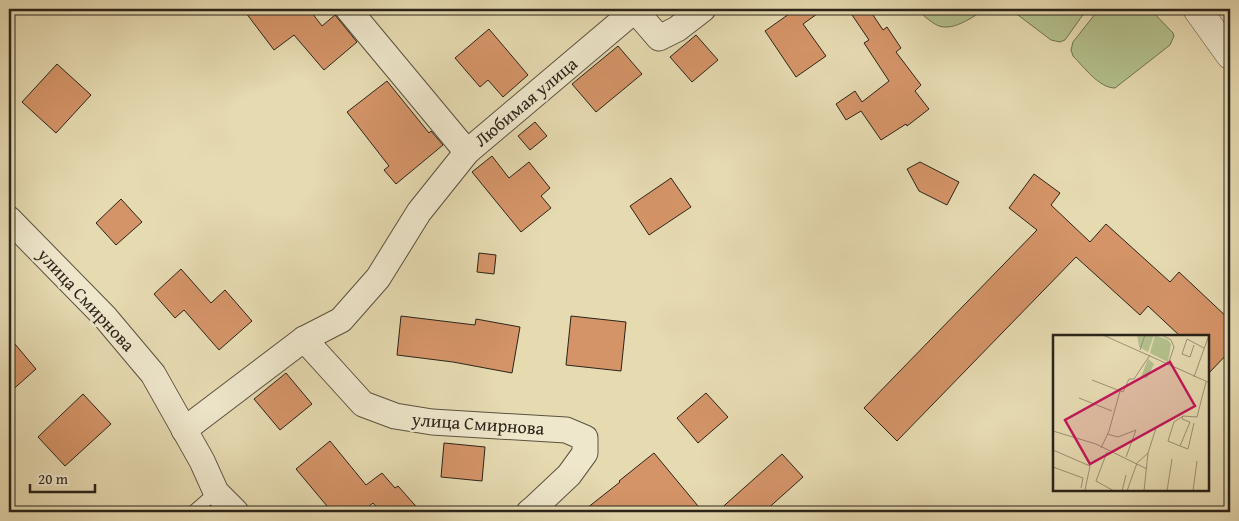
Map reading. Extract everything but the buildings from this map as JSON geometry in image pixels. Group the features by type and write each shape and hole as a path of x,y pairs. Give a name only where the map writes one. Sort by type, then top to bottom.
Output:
{"street":[{"name":"Любимая улица","path":"348,9 467,152 635,9 659,38 678,29 703,9"},
{"path":"1206,12 1230,55"},
{"path":"184,430 304,340 341,320 378,278 419,212 467,152"},
{"name":"улица Смирнова","path":"9,219 105,317 153,374 202,461 216,492 236,512"},
{"name":"улица Смирнова","path":"304,340 364,404 394,416 432,422 566,430 585,438 585,453 580,460 568,475 529,512"}],"lane":[{"path":"193,512 216,492"}],"green space":[{"path":"917,9 985,9 954,26 941,27"},
{"path":"1010,9 1087,9 1065,40 1060,42 1051,40"},
{"path":"1099,9 1150,9 1174,36 1170,45 1115,88 1103,85 1092,76 1073,56 1071,50 1073,42"}]}
